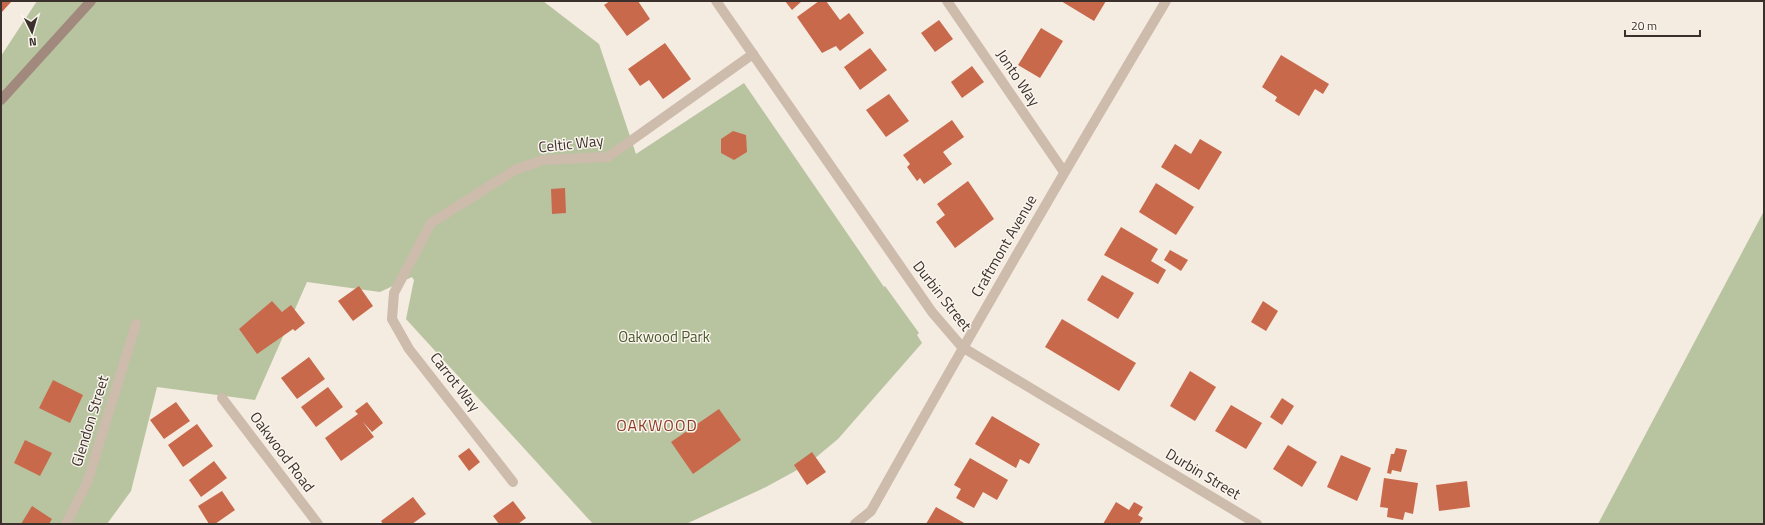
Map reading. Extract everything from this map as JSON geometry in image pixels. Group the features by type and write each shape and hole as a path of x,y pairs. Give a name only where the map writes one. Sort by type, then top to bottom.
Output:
{"main road":[{"path":"1,100 91,1"}],"street":[{"name":"Durbin Street","path":"716,1 932,312 962,347 1257,524"},
{"name":"Jonto Way","path":"947,1 1064,172"},
{"name":"Craftmont Avenue","path":"854,524 871,511 962,347 1166,1"},
{"name":"Celtic Way","path":"394,293 431,223 515,170 543,160 608,157 753,54"},
{"name":"Carrot Way","path":"394,293 392,319 409,349 513,482"},
{"name":"Glendon Street","path":"66,524 87,483 136,324"},
{"name":"Oakwood Road","path":"222,398 318,524"}],"green space":[{"name":"Oakwood Park","path":"37,1 543,1 599,44 636,154 744,83 884,287 885,286 919,333 917,335 922,343 838,439 808,464 766,487 686,524 593,524 406,319 414,280 412,277 380,292 307,282 255,400 157,387 131,491 107,524 1,524 1,56"},
{"path":"1764,211 1764,524 1598,524"}],"building":[{"path":"1,1 12,1 1,13"},
{"path":"610,1 638,1 650,19 627,36 604,5"},
{"path":"785,1 802,1 792,10"},
{"path":"819,1 826,1 840,20 849,13 864,33 840,51 836,46 822,53 797,17"},
{"path":"1061,1 1106,1 1094,21"},
{"path":"939,20 953,39 935,52 921,33"},
{"path":"1041,28 1063,41 1040,78 1018,65"},
{"path":"665,43 691,79 663,99 649,80 640,86 628,69"},
{"path":"870,48 887,70 860,90 844,67"},
{"path":"1281,55 1329,84 1323,94 1315,89 1299,116 1275,101 1277,97 1262,87"},
{"path":"972,66 984,82 962,98 951,82"},
{"path":"889,94 909,121 886,137 866,110"},
{"path":"952,120 964,137 943,152 952,164 924,184 920,178 917,181 907,167 910,164 903,155"},
{"path":"733,131 746,135 747,152 734,160 721,153 721,139"},
{"path":"1200,139 1222,152 1199,190 1161,167 1175,144 1191,154"},
{"path":"968,181 994,219 955,248 936,222 945,215 937,204"},
{"path":"1156,183 1194,207 1176,235 1139,212"},
{"path":"565,188 566,213 552,214 551,189"},
{"path":"1121,227 1158,249 1151,261 1166,270 1158,284 1104,255"},
{"path":"1170,250 1188,260 1181,271 1164,260"},
{"path":"1102,275 1134,293 1118,319 1087,300"},
{"path":"359,286 373,306 353,321 338,301"},
{"path":"272,301 282,312 291,305 305,323 295,331 293,329 257,354 239,329"},
{"path":"1263,301 1278,311 1266,331 1251,322"},
{"path":"1062,319 1136,363 1119,391 1045,347"},
{"path":"309,357 325,379 297,399 281,378"},
{"path":"1190,371 1216,387 1195,421 1170,406"},
{"path":"53,380 83,395 70,423 39,408"},
{"path":"328,387 343,407 316,427 301,407"},
{"path":"1282,398 1294,406 1282,425 1270,417"},
{"path":"176,402 190,421 164,439 150,420"},
{"path":"367,402 383,423 372,432 363,422 374,437 341,461 325,438 358,414 355,411"},
{"path":"1231,405 1262,423 1246,449 1215,431"},
{"path":"719,409 741,440 693,474 671,442"},
{"path":"992,416 1040,444 1029,464 1020,459 1016,468 975,444"},
{"path":"197,424 213,446 183,467 168,445"},
{"path":"25,440 52,453 40,476 14,463"},
{"path":"1288,445 1317,462 1302,487 1273,469"},
{"path":"469,448 480,462 469,471 458,456"},
{"path":"1396,448 1407,450 1401,472 1392,470 1391,474 1387,473 1391,454 1394,454"},
{"path":"812,452 826,472 807,485 794,465"},
{"path":"1341,455 1371,468 1357,501 1327,487"},
{"path":"970,458 1008,480 997,500 983,492 974,508 956,498 961,489 954,485"},
{"path":"214,461 227,478 201,497 189,480"},
{"path":"1384,478 1418,483 1413,514 1405,512 1403,520 1387,517 1388,508 1380,507"},
{"path":"1467,481 1470,507 1439,511 1436,485"},
{"path":"222,491 235,510 215,524 209,524 198,506"},
{"path":"413,497 426,514 412,524 383,524 381,521"},
{"path":"513,501 526,518 518,524 499,524 493,516"},
{"path":"1116,502 1129,510 1134,502 1143,507 1138,515 1143,518 1139,524 1103,524"},
{"path":"32,506 52,519 49,524 21,524"},
{"path":"936,507 966,524 926,524"}],"district":[{"name":"OAKWOOD","path":"657,425"}]}
